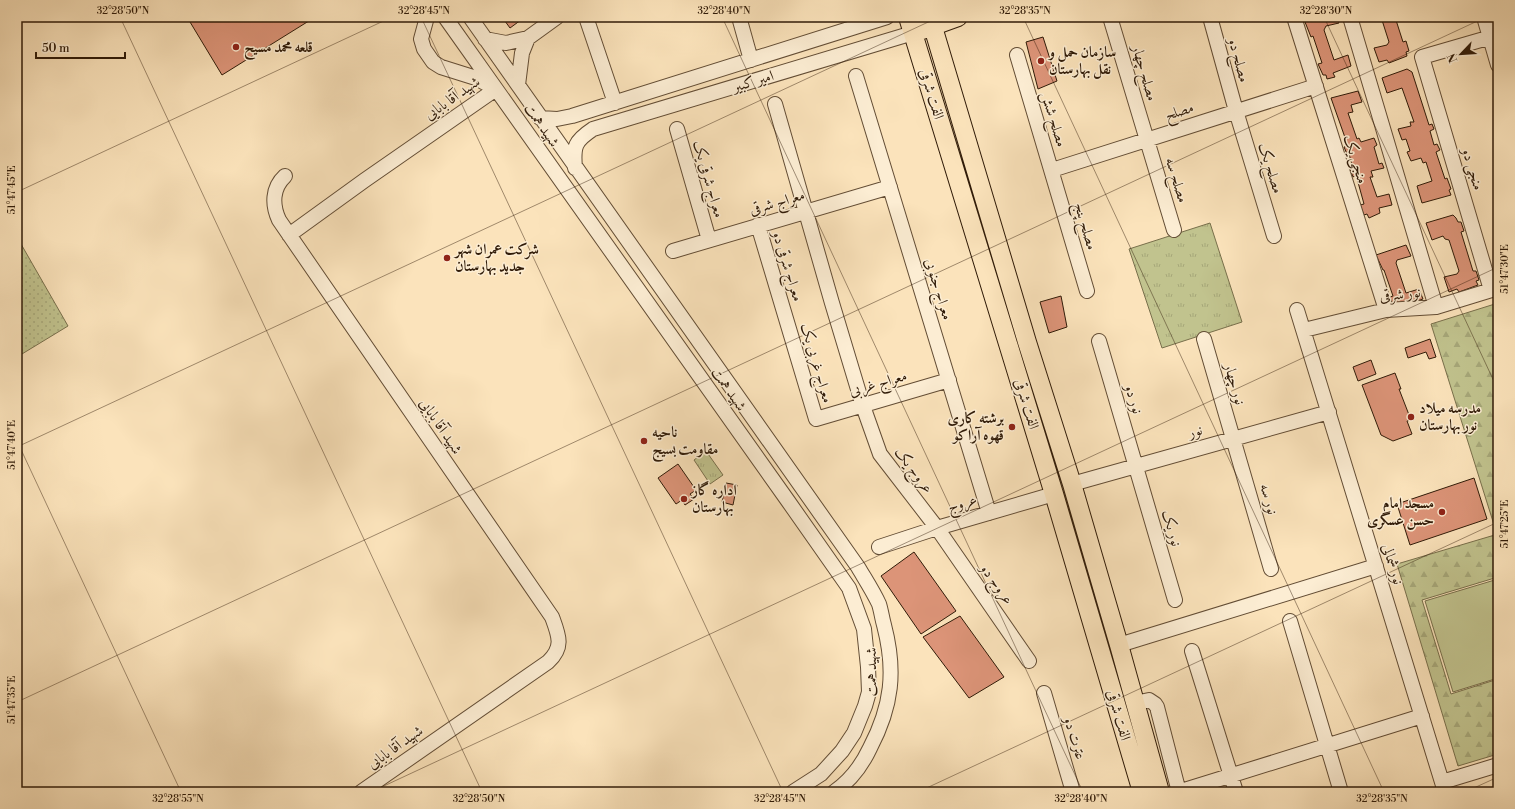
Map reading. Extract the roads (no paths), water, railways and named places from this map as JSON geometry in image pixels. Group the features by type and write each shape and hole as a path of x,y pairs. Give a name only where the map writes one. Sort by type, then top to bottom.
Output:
{"main road":[{"name":"امیر کبیر","path":"911,25 958,17"},
{"name":"الفت شرقی","path":"932,22 1027,342 1072,484 1136,703 1160,792"},
{"name":"الفت شرقی","path":"911,25 1054,494 1142,792"}],"street":[{"path":"427,17 421,39 424,49 433,62 441,67 476,78 496,89"},
{"name":"شهید همت","path":"445,17 848,588 864,629 869,692 854,733 842,751 821,774 793,792"},
{"name":"شهید همت","path":"470,17 575,168 858,567 879,605 888,640 890,658 889,701 881,728 865,759 849,780 834,792"},
{"path":"586,17 615,103"},
{"path":"739,17 751,60"},
{"name":"امیر کبیر","path":"540,118 563,118 615,103 886,17"},
{"name":"مصلح چهار","path":"1110,17 1147,139"},
{"name":"مصلح دو","path":"1210,17 1236,111"},
{"name":"منجی یک","path":"1294,17 1386,310"},
{"path":"1350,17 1436,307"},
{"path":"1484,17 1494,36 1498,65"},
{"path":"485,39 506,42 528,38 552,19"},
{"name":"امیر کبیر","path":"575,168 574,155 576,144 582,136 593,129 911,25"},
{"name":"منجی دو","path":"1494,36 1422,57 1494,289"},
{"path":"518,85 522,53 528,38"},
{"name":"مصلح شش","path":"1017,55 1052,170"},
{"name":"معراج جنوبی","path":"856,76 989,513"},
{"name":"مصلح","path":"1052,170 1316,86"},
{"name":"شهید آقا بابایی","path":"361,792 548,662 558,649 559,640 552,617 289,235 496,89"},
{"name":"عروج یک","path":"775,104 832,303 863,406 880,454 937,528"},
{"name":"مصلح یک","path":"1236,111 1274,236"},
{"name":"معراج شرقی یک","path":"677,128 709,240"},
{"name":"مصلح سه","path":"1147,139 1174,230"},
{"name":"مصلح پنج","path":"1052,170 1087,291"},
{"path":"285,176 278,183 274,197 274,204 279,220 289,235"},
{"name":"معراج شرقی","path":"673,251 890,187"},
{"name":"معراج شرقی دو","path":"758,225 786,316"},
{"name":"نور شرقی","path":"1304,330 1386,310 1436,307 1494,289"},
{"name":"نور شمالی","path":"1297,310 1444,787"},
{"name":"معراج غربی یک","path":"786,316 816,419"},
{"name":"نور چهار","path":"1204,339 1233,438"},
{"name":"نور دو","path":"1098,341 1136,466"},
{"name":"معراج غربی","path":"816,419 949,380"},
{"name":"نور","path":"1072,484 1328,412"},
{"name":"نور سه","path":"1233,438 1271,569"},
{"name":"نور یک","path":"1136,466 1176,600"},
{"name":"عروج","path":"879,547 937,528 1054,494"},
{"name":"عروج دو","path":"937,528 1029,661"},
{"path":"1119,645 1376,566"},
{"path":"1290,621 1326,747 1341,792"},
{"path":"1192,651 1236,792"},
{"name":"عترت دو","path":"1044,693 1073,792"},
{"path":"1136,703 1149,700 1157,707 1178,792 1422,716"},
{"path":"1444,787 1498,765"}],"place":[{"name":"قلعه محمد مسیح","path":"236,47"},
{"name":"سازمان حمل و نقل بهارستان","path":"1041,61"},
{"name":"شرکت عمران شهر جدید بهارستان","path":"447,258"},
{"name":"مدرسه میلاد نور بهارستان","path":"1411,417"},
{"name":"برشته کاری قهوه آراکو","path":"1012,427"},
{"name":"ناحیه مقاومت بسیج","path":"644,441"},
{"name":"اداره گاز بهارستان","path":"684,499"},
{"name":"مسجد امام حسن عسگری","path":"1442,512"}]}
